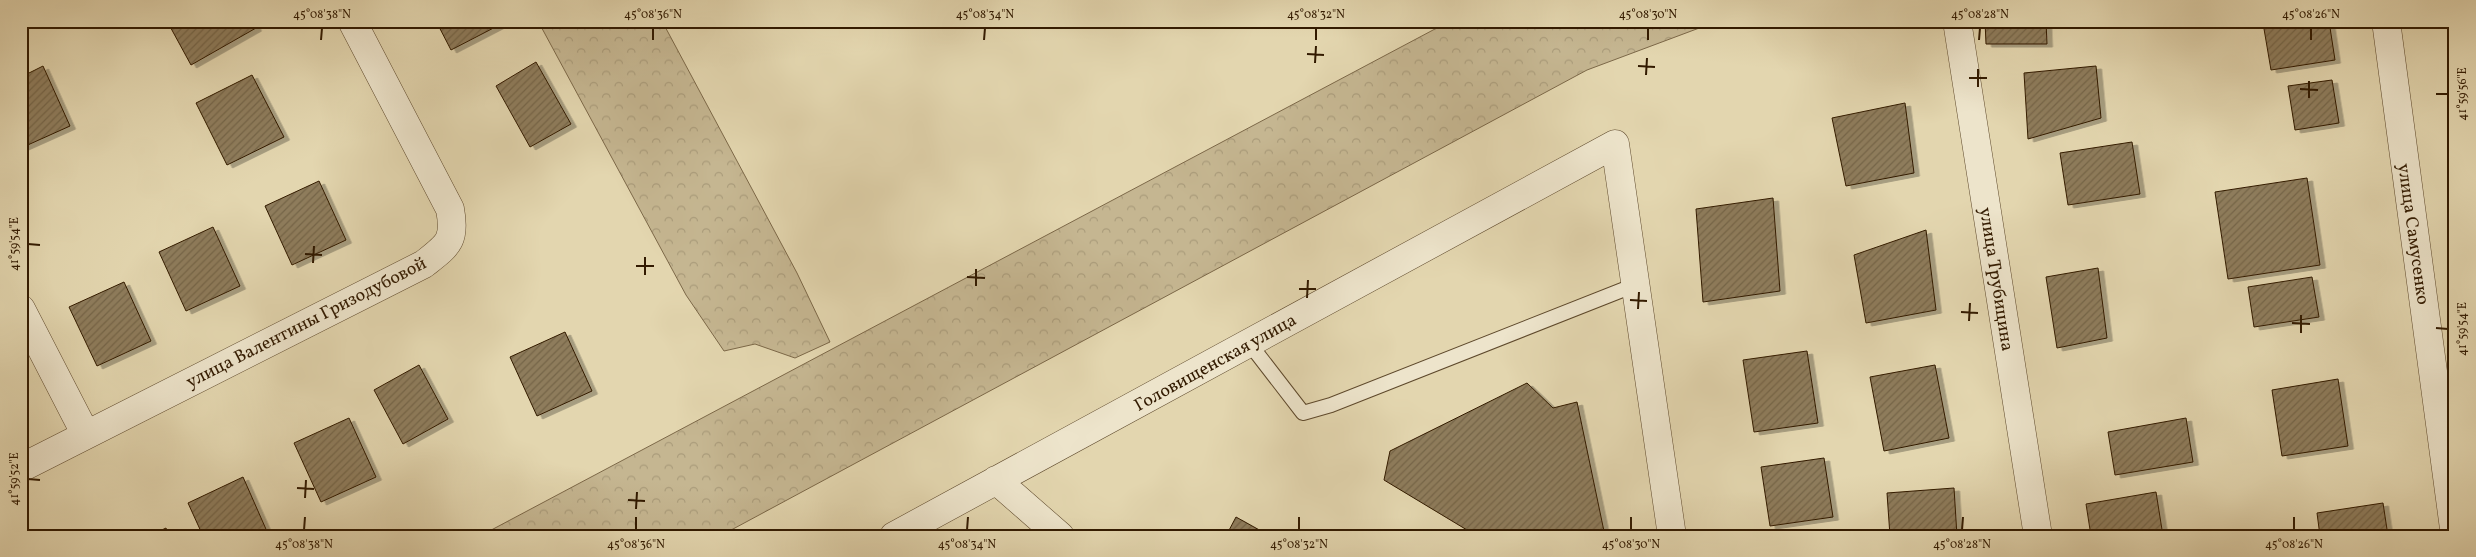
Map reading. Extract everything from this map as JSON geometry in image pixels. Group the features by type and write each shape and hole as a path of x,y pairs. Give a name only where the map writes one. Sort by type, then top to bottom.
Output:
{"street":[{"name":"улица Валентины Гризодубовой","path":"21,468 424,264 447,246 453,227 450,209 352,21"},
{"name":"улица Трубицина","path":"1957,21 2038,536"},
{"name":"улица Самусенко","path":"2386,21 2455,536"},
{"name":"Головищенская улица","path":"894,536 1614,144 1635,285"},
{"path":"1635,285 1672,536"},
{"path":"21,309 86,435"},
{"path":"996,480 1060,536"}],"lane":[{"path":"1250,343 1302,413 1332,405 1635,285"}],"green space":[{"path":"538,21 662,21 797,273 830,342 795,358 755,344 724,351 686,295"},
{"path":"1450,21 1718,21 1587,70 720,536 480,536"}],"building":[{"path":"167,21 252,21 256,28 191,65"},
{"path":"436,21 507,21 451,50"},
{"path":"1985,21 2046,21 2047,44 1986,44"},
{"path":"2083,21 2142,21 2143,25 2084,25"},
{"path":"2273,21 2329,21 2335,60 2271,70 2263,23"},
{"path":"536,62 571,124 530,147 496,86"},
{"path":"43,66 70,126 21,148 21,77"},
{"path":"2096,66 2101,118 2028,139 2024,73"},
{"path":"252,75 284,137 227,165 196,103"},
{"path":"2332,80 2339,123 2295,130 2288,86"},
{"path":"1905,103 1914,173 1846,186 1832,118"},
{"path":"2132,142 2140,194 2068,205 2060,153"},
{"path":"2307,178 2320,265 2228,279 2215,192"},
{"path":"319,181 346,240 292,265 265,206"},
{"path":"1773,198 1780,291 1703,302 1696,209"},
{"path":"213,227 240,286 186,311 159,252"},
{"path":"1926,230 1936,310 1866,323 1854,255"},
{"path":"2098,268 2107,338 2057,348 2046,277"},
{"path":"2312,277 2319,317 2254,327 2248,287"},
{"path":"124,282 151,341 97,366 69,307"},
{"path":"565,332 592,391 537,416 510,357"},
{"path":"1807,351 1818,423 1754,432 1743,360"},
{"path":"419,365 448,419 403,444 374,390"},
{"path":"1935,365 1949,438 1884,451 1870,377"},
{"path":"2338,379 2348,446 2282,456 2272,390"},
{"path":"1527,383 1553,408 1577,402 1605,536 1477,536 1384,480 1390,451"},
{"path":"349,418 376,477 321,502 294,443"},
{"path":"2186,418 2193,462 2115,475 2108,432"},
{"path":"1824,458 1833,517 1770,526 1761,467"},
{"path":"243,477 269,536 203,536 188,503"},
{"path":"1954,488 1957,536 1890,536 1887,493"},
{"path":"2156,492 2163,536 2091,536 2086,504"},
{"path":"2383,503 2388,536 2320,536 2317,513"},
{"path":"1236,517 1270,536 1226,536"},
{"path":"166,528 169,536 149,536"}]}
